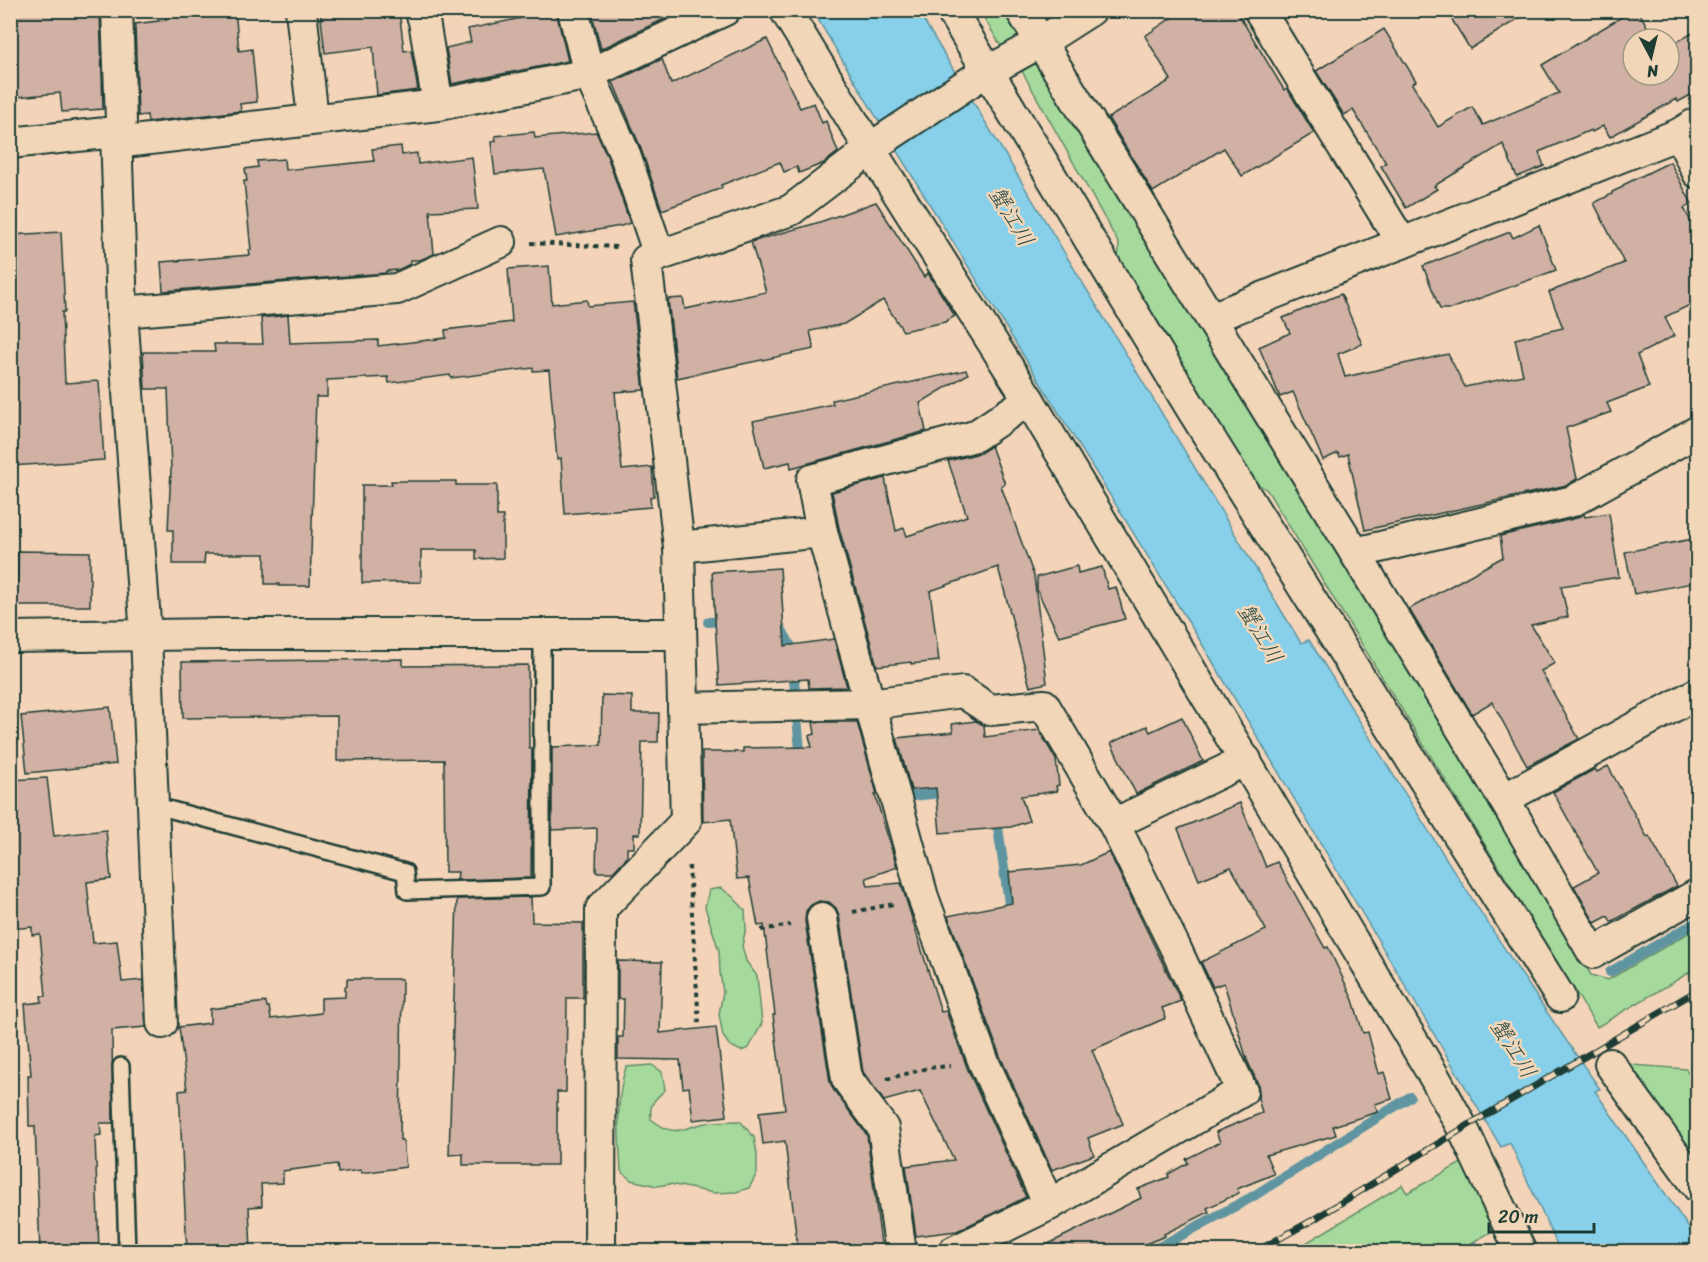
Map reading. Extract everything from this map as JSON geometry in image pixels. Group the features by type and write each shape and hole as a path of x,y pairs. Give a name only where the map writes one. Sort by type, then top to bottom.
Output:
{"street":[{"path":"117,10 121,121 116,138 122,312 146,635 162,1023"},
{"path":"301,10 313,119"},
{"path":"420,10 424,21 438,105"},
{"path":"573,10 589,74 624,152 658,252"},
{"path":"10,143 116,138 438,105 589,74 725,10"},
{"path":"785,10 877,144 1436,1078 1521,1251"},
{"path":"951,10 982,76 1560,997"},
{"path":"1021,10 1355,553 1504,799 1593,953 1698,894"},
{"path":"600,1251 602,909 686,820 679,547 646,260 658,252 791,210 877,144 982,76 1091,10"},
{"path":"1259,10 1402,243"},
{"path":"1211,318 1688,128 1698,173"},
{"path":"122,312 397,290 501,242"},
{"path":"1029,400 975,436 812,480 822,532 923,897 984,1063 1049,1205"},
{"path":"1355,553 1573,501 1698,431"},
{"path":"679,547 822,532"},
{"path":"10,637 681,634"},
{"path":"683,708 869,704 963,692 990,710 1044,705 1114,824 1175,947 1242,1091 1049,1205 953,1251"},
{"path":"1504,799 1698,693"},
{"path":"1114,824 1246,760"},
{"path":"822,918 847,1079 883,1128 901,1251"},
{"path":"1610,1064 1698,1187"}],"lane":[{"path":"153,804 405,872 407,891 542,887 542,634"},
{"path":"121,1066 127,1251"}],"path":[{"path":"501,242 658,252"},
{"path":"686,820 699,1024"},
{"path":"854,1088 928,1068 984,1063"}],"green space":[{"path":"980,11 1006,11 1021,35 1002,48"},
{"path":"1032,55 1348,562 1348,571 1591,975 1608,980 1697,928 1697,968 1597,1027 1267,490 1245,475 1118,262 1119,244 1018,64"},
{"path":"721,888 745,910 746,928 742,946 746,961 757,976 762,1023 749,1048 741,1051 729,1045 723,1036 719,1014 723,992 719,951 705,907 709,890"},
{"path":"1618,1064 1686,1069 1697,1088 1697,1175"},
{"path":"652,1065 662,1072 665,1090 655,1100 651,1110 651,1119 659,1125 666,1129 678,1130 719,1121 740,1121 754,1137 757,1173 749,1188 736,1192 714,1193 670,1184 657,1186 631,1180 621,1171 619,1106 626,1067"},
{"path":"1465,1161 1500,1227 1457,1251 1291,1252 1402,1185 1407,1193"}],"water":[{"name":"蟹江川","path":"813,11 918,11 1301,643 1309,640 1487,923 1600,1089 1595,1091 1697,1240 1697,1251 1560,1251 1510,1143 1501,1147 1207,652 890,140"}],"building":[{"path":"10,10 100,10 103,109 62,112 60,93 17,97"},
{"path":"165,10 235,10 239,51 252,49 257,102 240,104 241,111 148,122 147,115 138,116 135,24 166,20"},
{"path":"320,10 399,10 404,51 411,50 418,90 377,95 373,47 325,53"},
{"path":"591,10 683,10 601,49"},
{"path":"1183,10 1236,10 1284,90 1287,88 1314,133 1242,176 1224,148 1153,192 1108,118 1171,80 1145,36"},
{"path":"1446,10 1532,10 1470,49"},
{"path":"1633,10 1638,10 1647,27 1621,27 1621,87 1681,87 1681,39 1698,30 1698,91 1678,102 1676,99 1610,137 1603,126 1539,152 1544,166 1517,177 1503,144 1434,186 1437,189 1406,208 1381,166 1386,163 1353,110 1344,115 1316,71 1384,29 1416,81 1412,84 1438,127 1472,107 1483,125 1559,93 1542,65"},
{"path":"556,11 568,61 452,84 446,48 471,42 468,29"},
{"path":"767,39 800,108 814,103 822,123 826,121 838,152 824,163 799,173 797,167 784,172 780,162 721,185 722,188 662,210 640,146 613,82 662,59 671,84"},
{"path":"534,132 535,138 596,132 608,158 630,223 556,237 544,169 495,174 491,142 496,141 495,136"},
{"path":"401,146 402,155 417,153 418,164 472,157 478,209 430,211 434,254 420,260 410,260 410,264 398,270 386,271 386,273 163,291 161,262 250,255 244,181 247,181 245,169 258,167 257,161 284,159 285,170 374,161 372,149"},
{"path":"1670,162 1692,204 1684,208 1698,236 1698,301 1665,317 1674,336 1637,355 1649,387 1607,403 1611,412 1566,428 1577,479 1567,485 1365,530 1348,454 1340,457 1338,453 1323,460 1293,392 1280,397 1259,347 1290,333 1283,318 1341,294 1362,344 1338,354 1345,377 1448,354 1465,387 1523,375 1515,339 1563,328 1549,292 1624,263 1594,203 1612,194 1623,185"},
{"path":"876,202 924,277 928,273 955,316 945,322 903,331 883,300 844,324 810,331 814,349 677,378 668,299 683,298 685,309 766,292 751,242 820,222"},
{"path":"1539,225 1556,270 1451,309 1440,309 1423,266 1510,232 1513,238"},
{"path":"61,232 65,312 62,312 65,383 99,381 104,460 10,466 10,235"},
{"path":"549,266 552,304 587,300 588,306 633,302 644,390 615,392 622,470 652,467 654,496 650,497 651,507 565,514 561,458 557,459 549,370 533,371 533,368 389,383 388,377 327,380 327,397 316,397 310,586 265,584 265,554 205,554 204,564 173,564 173,530 168,530 171,470 168,389 145,389 143,352 215,352 214,344 263,344 261,318 288,315 290,343 378,340 378,346 446,338 445,330 512,322 508,269"},
{"path":"966,370 968,374 920,403 926,431 791,468 790,462 764,468 753,421 833,404 832,400"},
{"path":"991,446 1005,484 1001,486 1034,576 1047,683 1030,687 998,567 930,591 939,661 877,666 839,528 832,492 885,478 896,531 904,528 907,536 967,516 948,461 980,453"},
{"path":"391,481 456,481 456,485 497,485 497,516 503,516 503,558 476,559 476,550 421,550 421,582 362,583 362,485 392,485"},
{"path":"1609,513 1619,577 1561,586 1568,617 1531,625 1555,663 1541,671 1579,739 1527,766 1492,702 1472,714 1409,609 1503,557 1500,536 1577,518 1584,514 1585,517"},
{"path":"1698,538 1698,582 1634,594 1625,552"},
{"path":"18,551 90,552 90,606 17,606"},
{"path":"1077,566 1078,573 1102,567 1108,589 1116,587 1125,619 1059,636 1037,590 1037,577"},
{"path":"780,568 785,646 834,639 847,687 809,688 808,679 719,685 712,572"},
{"path":"403,659 403,666 528,665 529,748 532,748 531,878 457,880 458,872 445,872 444,760 337,761 337,716 183,718 182,662"},
{"path":"602,695 632,696 632,713 659,713 658,742 642,742 640,834 634,834 634,848 627,848 627,857 613,872 596,872 597,828 552,830 552,747 601,745"},
{"path":"110,707 116,764 27,773 21,716"},
{"path":"1182,717 1203,761 1136,794 1111,743 1147,726 1150,732"},
{"path":"976,721 984,725 985,737 1039,730 1056,760 1059,785 1056,786 1057,791 1021,796 1029,821 1011,827 940,833 936,788 911,790 897,738 953,732 952,724"},
{"path":"813,722 857,722 877,794 875,795 897,867 866,878 868,886 901,883 941,1012 946,1011 968,1070 1026,1197 957,1231 916,1236 906,1166 954,1160 920,1091 884,1101 863,1072 839,915 836,908 829,902 819,901 806,911 805,921 830,1082 867,1135 882,1251 798,1251 785,1141 763,1144 759,1112 785,1109 764,925 758,926 749,878 737,879 730,819 703,822 702,752 743,752 743,748 812,747 809,736 815,734"},
{"path":"1608,766 1677,886 1611,922 1608,916 1595,923 1574,886 1598,873 1553,792 1595,769 1597,772"},
{"path":"47,778 54,836 106,830 111,879 87,882 93,943 117,941 122,982 143,980 146,1027 112,1030 113,1123 100,1123 101,1135 95,1136 99,1251 40,1251 35,1126 29,1126 28,1075 31,1075 25,1004 42,1002 41,996 46,996 40,934 32,935 32,927 10,929 10,780"},
{"path":"1240,803 1266,867 1277,862 1325,948 1328,947 1353,1000 1363,1033 1368,1032 1379,1074 1384,1072 1392,1099 1375,1104 1378,1112 1333,1126 1336,1135 1266,1155 1274,1174 1237,1189 1239,1193 1207,1208 1209,1212 1164,1234 1165,1236 1128,1251 1034,1251 1141,1198 1138,1189 1169,1177 1168,1174 1188,1163 1186,1159 1220,1142 1216,1132 1262,1113 1258,1098 1258,1084 1247,1060 1224,983 1213,987 1201,962 1266,930 1231,867 1199,880 1178,829"},
{"path":"1109,852 1181,1001 1162,1008 1166,1018 1092,1050 1123,1124 1088,1138 1094,1155 1052,1170 1000,1056 948,916 1012,903 1009,872 1081,865"},
{"path":"531,897 532,922 583,923 583,998 567,998 566,1092 557,1092 557,1165 463,1165 463,1154 449,1155 457,899"},
{"path":"618,961 662,962 660,1033 716,1027 727,1116 693,1120 689,1087 683,1088 680,1060 618,1059 618,1037 623,1037 624,999 618,999"},
{"path":"347,979 402,979 400,1140 403,1140 406,1167 361,1173 361,1170 338,1173 337,1164 283,1171 283,1183 261,1184 262,1206 249,1207 251,1251 187,1251 179,1091 187,1090 179,1027 210,1023 210,1009 266,1002 271,1019 321,1013 321,998 345,997"}],"waterway":[{"path":"708,622 729,621"},
{"path":"778,623 792,648 795,693"},
{"path":"797,718 801,760"},
{"path":"903,797 950,792"},
{"path":"996,814 1011,917"},
{"path":"1610,972 1698,921"},
{"path":"1150,1252 1252,1197 1410,1097"},
{"path":"1467,1252 1475,1247"}],"railway":[{"path":"1255,1252 1311,1221 1698,990"}]}
